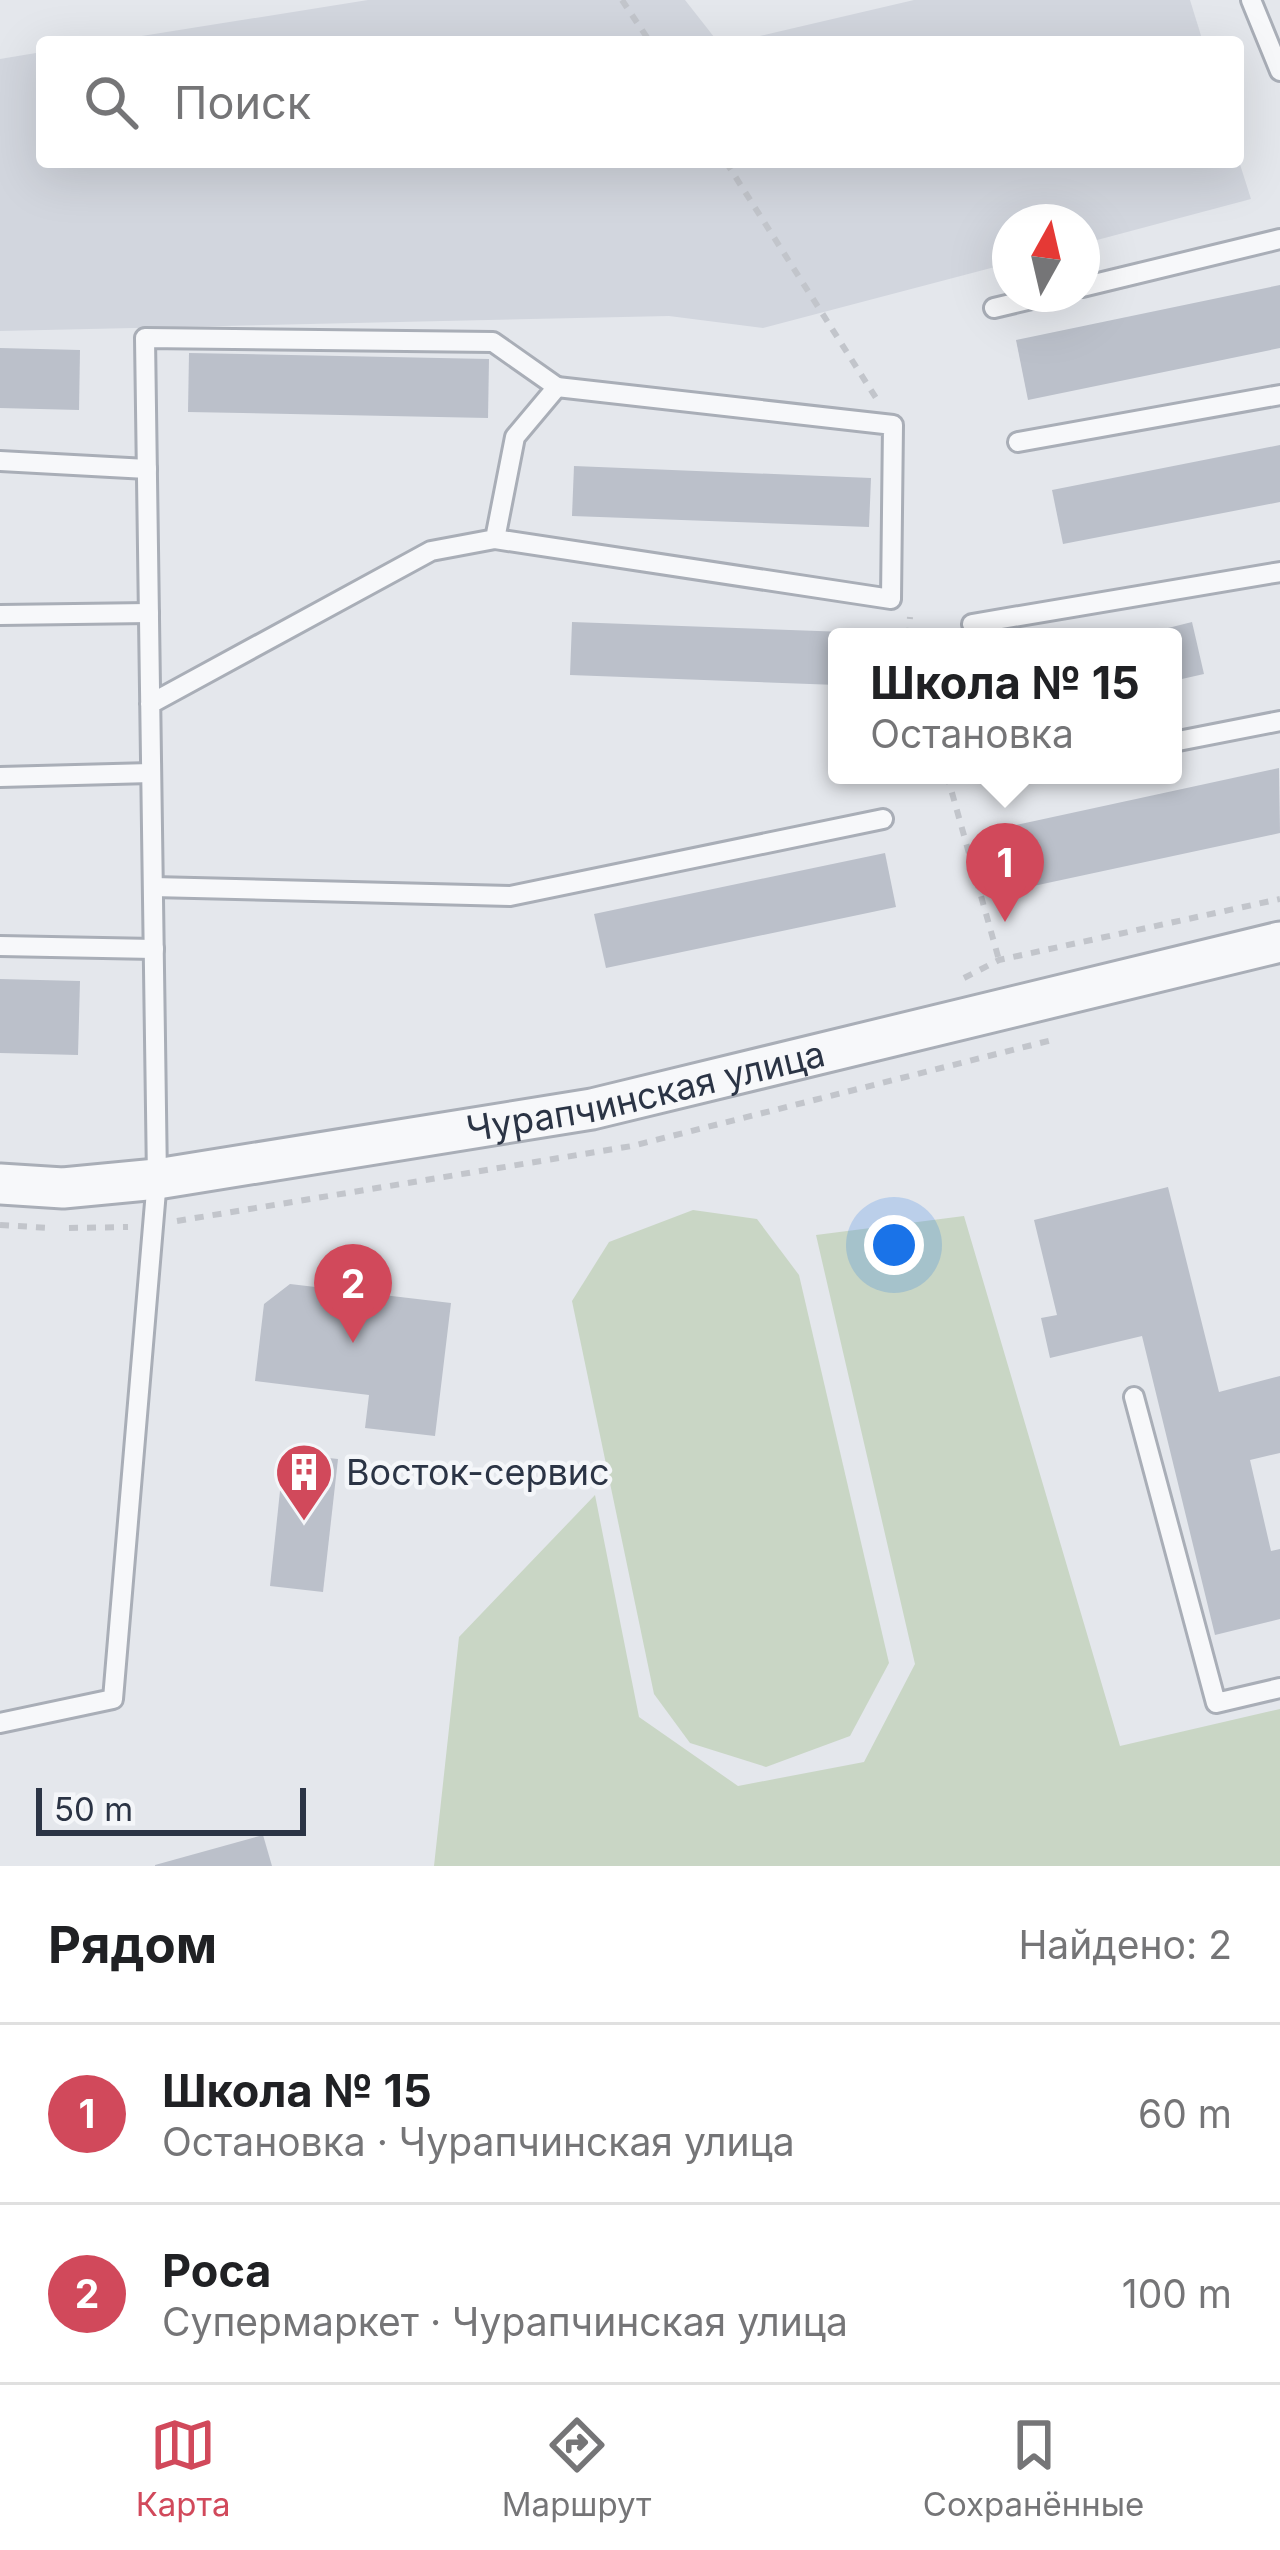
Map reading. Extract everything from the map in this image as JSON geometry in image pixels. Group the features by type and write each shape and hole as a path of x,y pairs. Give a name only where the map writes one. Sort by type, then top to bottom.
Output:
{"street":[{"name":"Чурапчинская улица","path":"0,1184 63,1188 157,1179 592,1109 1280,942"}],"lane":[{"path":"1252,0 1280,71"},
{"path":"1100,283 1280,239"},
{"path":"0,1723 113,1699 157,1179 154,949 151,773 150,704 149,613 145,338 493,342 557,387 893,425 892,599 495,539 431,551 150,704"},
{"path":"495,539 515,437 557,387"},
{"path":"1018,442 1280,395"},
{"path":"0,461 147,469"},
{"path":"972,624 1280,572"},
{"path":"0,615 149,613"},
{"path":"1182,740 1280,721"},
{"path":"0,776 151,773"},
{"path":"153,886 510,896 883,819"},
{"path":"0,946 154,949"},
{"path":"1134,1397 1216,1702 1280,1688"}],"path":[{"path":"622,0 646,36"},
{"path":"730,168 733,173"},
{"path":"950,784 999,960"},
{"path":"954,983 999,960 1280,899"}],"shaded area":[{"path":"368,0 685,0 713,36 142,36"},
{"path":"914,0 1190,0 1201,36 760,36"},
{"path":"36,53 36,168 1241,168 1251,199 1100,239 1100,204 992,204 992,268 763,328 669,316 0,331 0,59"}],"green space":[{"path":"693,1210 757,1219 799,1275 889,1663 850,1736 766,1767 690,1743 654,1694 572,1301 609,1242"},
{"path":"964,1216 1120,1746 1280,1709 1280,1866 434,1866 459,1637 595,1495 639,1717 738,1786 864,1762 915,1664 816,1235"}],"building":[{"path":"1280,285 1280,348 1028,400 1016,340"},
{"path":"0,348 80,350 79,410 0,408"},
{"path":"189,353 489,359 488,418 188,412"},
{"path":"1280,445 1280,502 1063,544 1052,490"},
{"path":"574,466 871,478 869,527 572,516"},
{"path":"572,622 828,631 828,685 570,675"},
{"path":"1192,622 1204,674 1182,679 1182,628 1168,628"},
{"path":"1279,768 1280,833 1001,893 988,831"},
{"path":"885,853 896,907 606,968 594,914"},
{"path":"0,979 80,981 78,1055 0,1053"},
{"path":"1168,1187 1219,1392 1280,1376 1280,1453 1250,1460 1271,1551 1280,1549 1280,1619 1215,1635 1142,1336 1050,1358 1041,1318 1057,1315 1034,1220"},
{"path":"290,1284 451,1303 435,1436 365,1428 369,1395 255,1381 264,1304"},
{"name":"Восток-сервис","path":"284,1453 338,1459 323,1592 270,1586"},
{"path":"263,1835 272,1866 155,1866 155,1865"}],"place":[{"name":"Школа № 15","path":"1005,922"},
{"name":"Роса","path":"353,1343"},
{"name":"Восток-сервис","path":"304,1523"}]}
